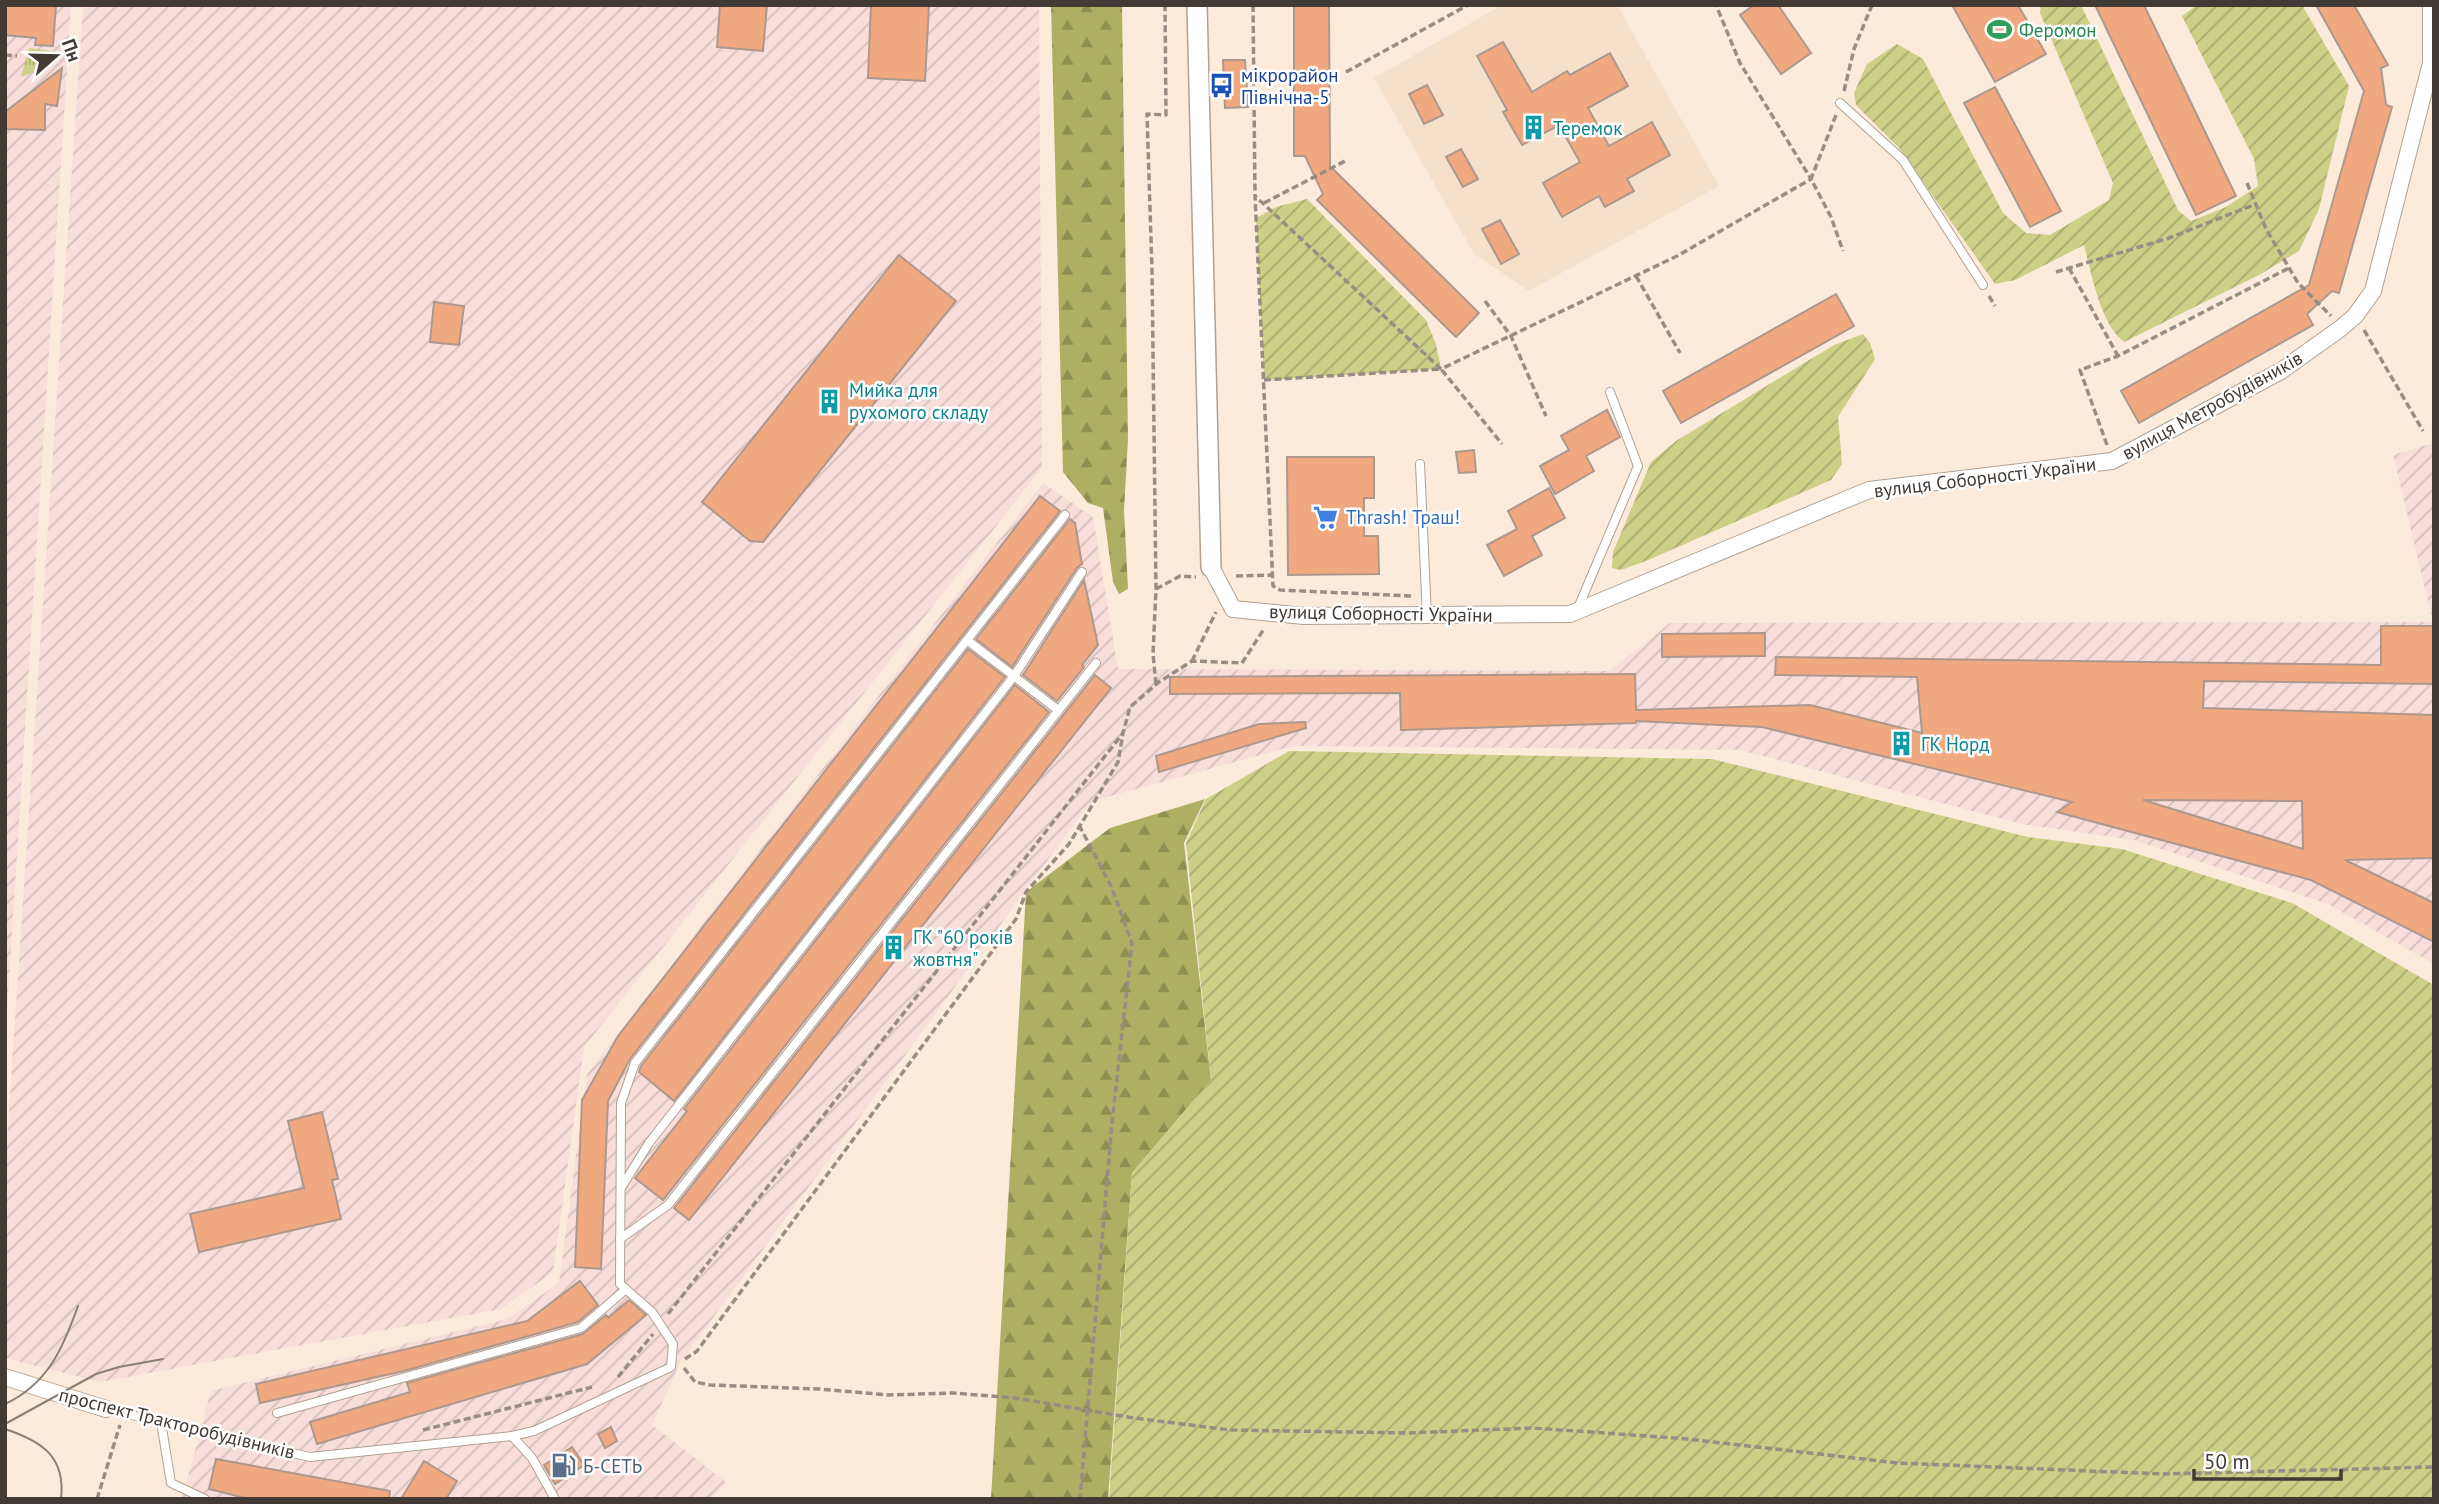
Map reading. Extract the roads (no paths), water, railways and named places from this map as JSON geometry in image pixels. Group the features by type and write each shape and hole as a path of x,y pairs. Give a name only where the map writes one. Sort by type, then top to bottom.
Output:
{"street":[{"name":"вулиця Соборності України","path":"1198,5 1210,566 1233,609 1304,616 1570,614 1869,490 2110,453"},
{"name":"вулиця Метробудівників","path":"2110,453 2281,371 2356,316 2373,291 2431,63 2431,5"},
{"name":"проспект Тракторобудівників","path":"5,1377 106,1409"}],"lane":[{"path":"1840,103 1903,160 1983,285"},
{"path":"1577,611 1638,466 1610,392"},
{"path":"1420,464 1427,616"},
{"path":"277,1413 581,1328 626,1289 620,1284 621,1103 635,1063 1065,515"},
{"path":"621,1189 649,1143 1014,676 1082,572"},
{"path":"967,640 1058,709"},
{"path":"620,1239 668,1205 1096,663"},
{"name":"проспект Тракторобудівників","path":"106,1409 310,1457 512,1436 534,1431 671,1367 673,1345 652,1312 626,1289"},
{"path":"161,1422 171,1483 205,1499"},
{"path":"512,1436 533,1458 555,1499"}],"tram line":[{"path":"5,1404 32,1386 52,1363 78,1306"},
{"path":"5,1424 96,1374 163,1359"},
{"path":"5,1429 30,1439 48,1452 59,1472 62,1484 61,1499"}],"place":[{"name":"Феромон","path":"1999,30"},
{"name":"мікрорайон Північна-5","path":"1221,86"},
{"name":"Теремок","path":"1533,128"},
{"name":"Мийка для рухомого складу","path":"829,401"},
{"name":"Thrash! Траш!","path":"1326,517"},
{"name":"ГК Норд","path":"1901,744"},
{"name":"ГК \"60 років жовтня\"","path":"893,948"},
{"name":"Б-СЕТЬ","path":"563,1466"}]}
